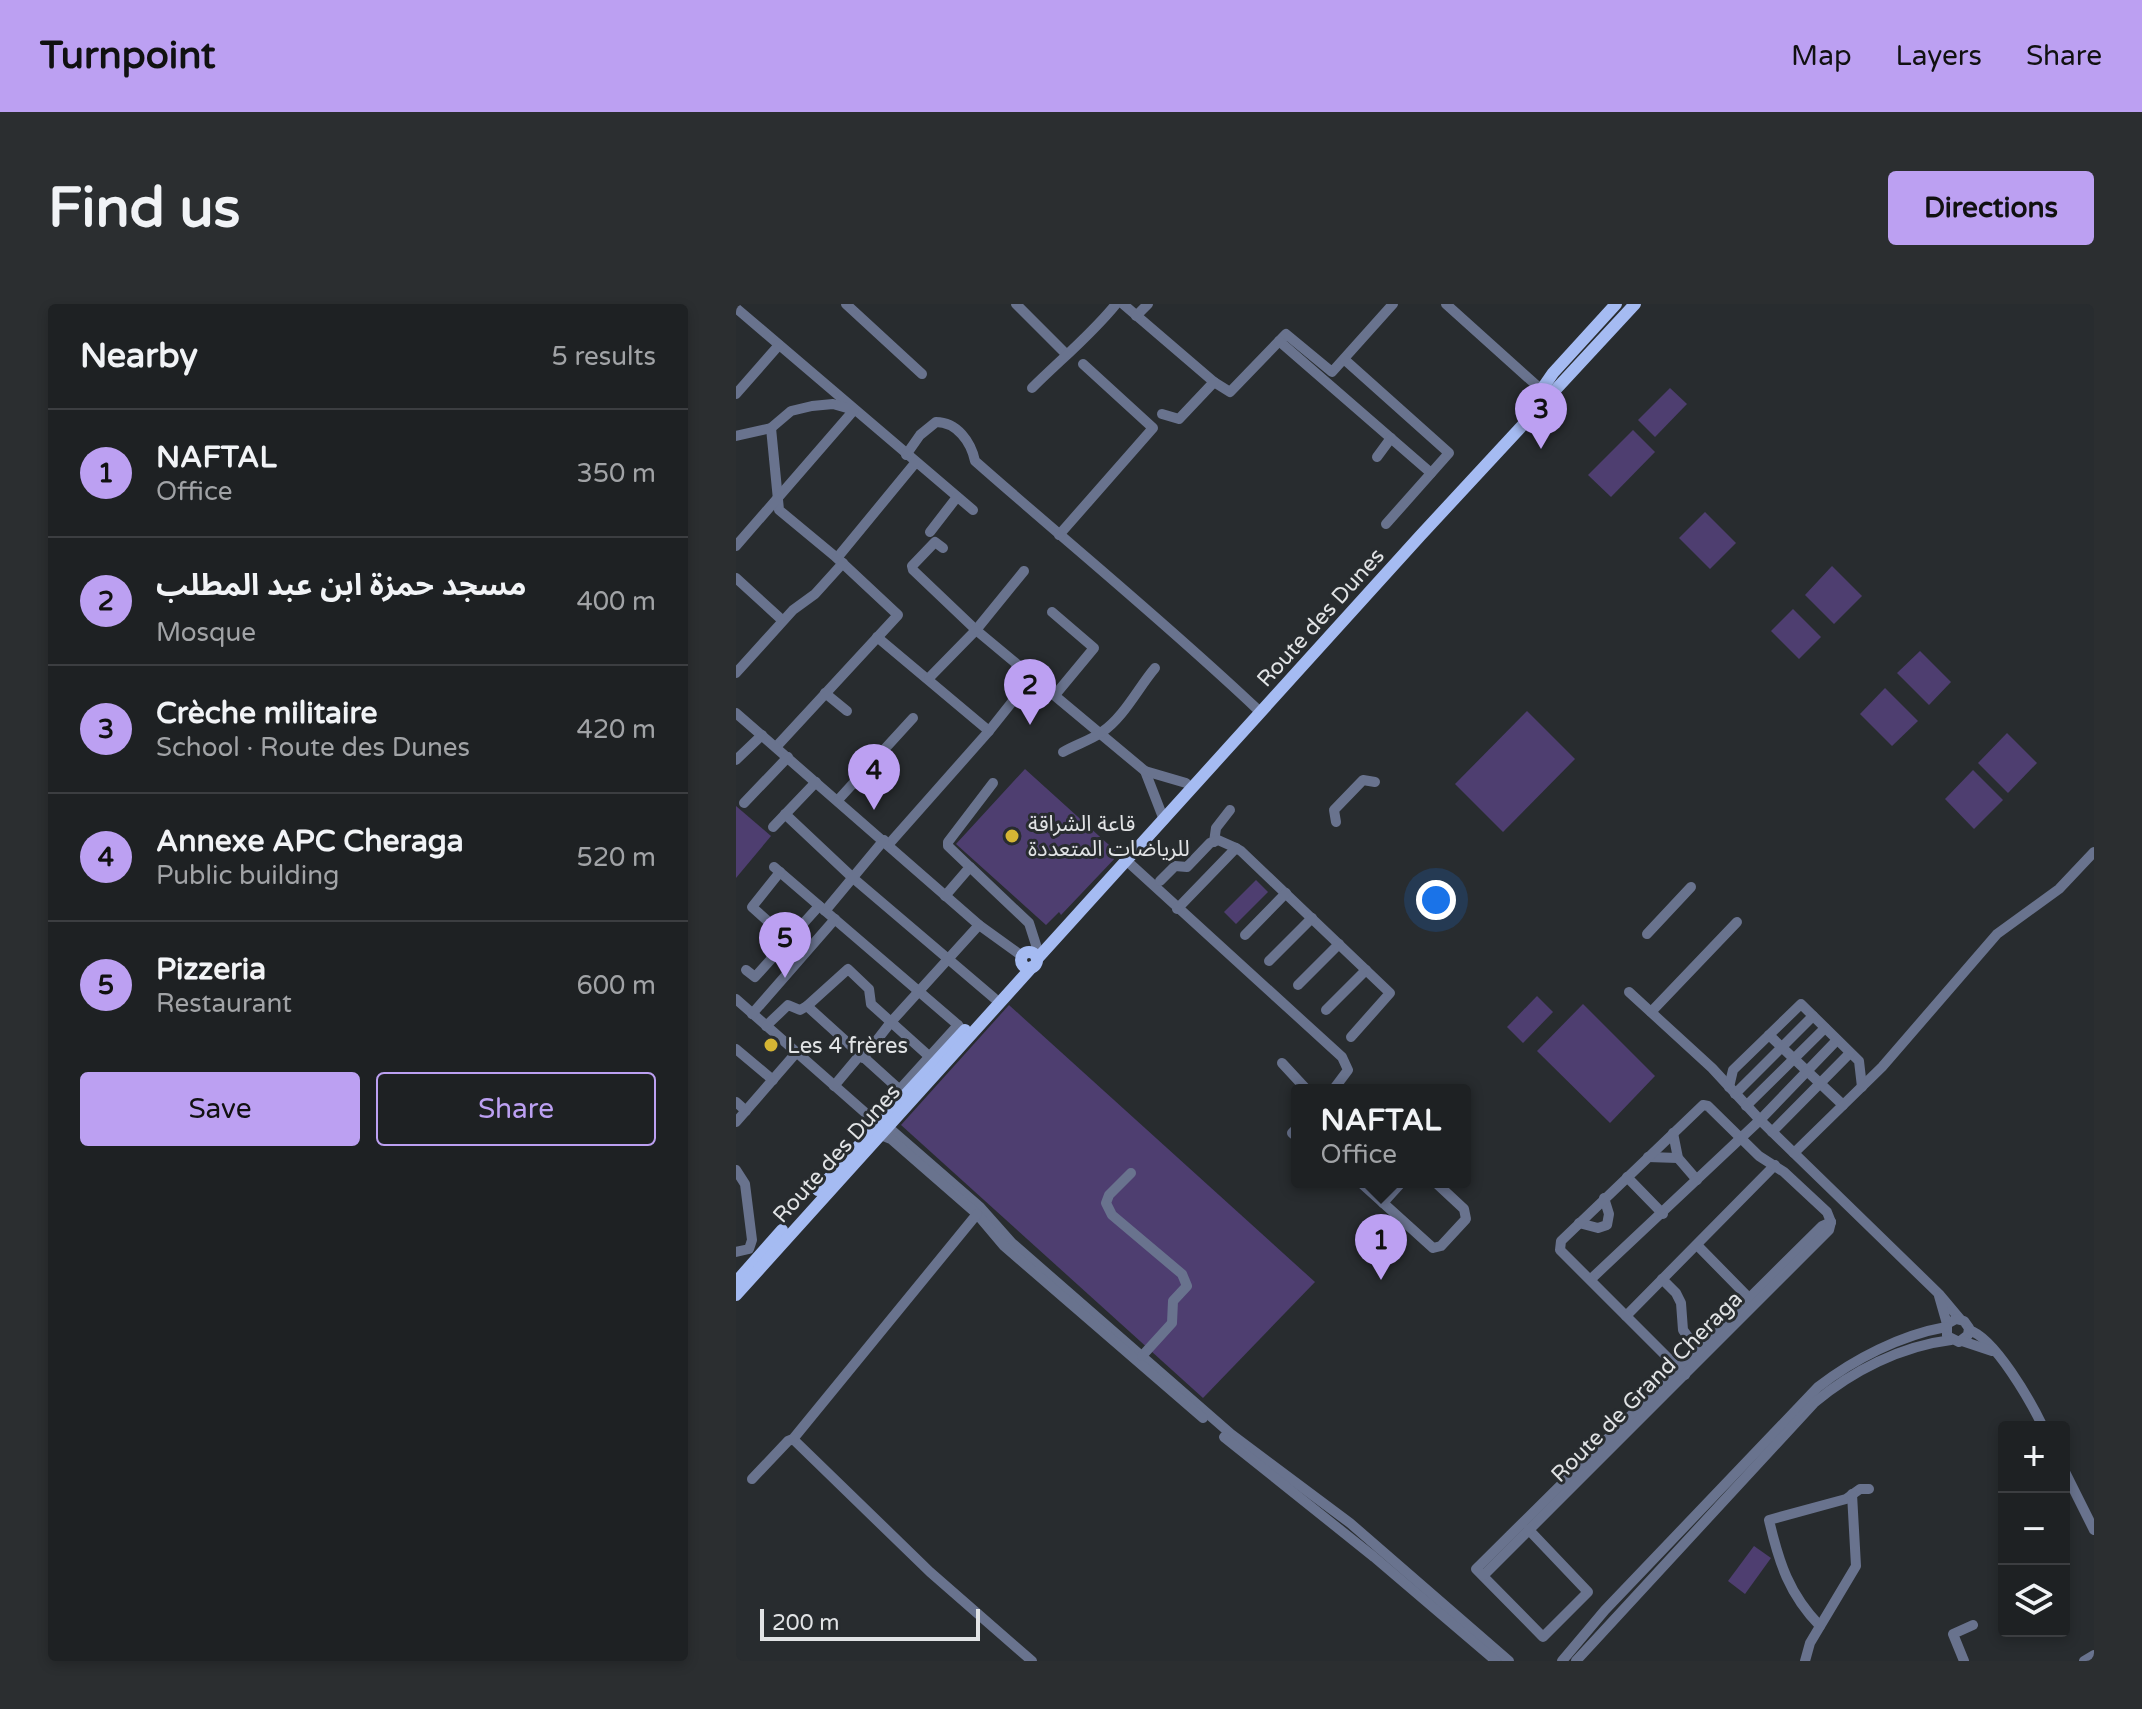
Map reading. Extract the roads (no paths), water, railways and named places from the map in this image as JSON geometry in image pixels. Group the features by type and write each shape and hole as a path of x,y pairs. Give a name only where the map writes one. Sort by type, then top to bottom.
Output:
{"main road":[{"name":"Route des Dunes","path":"736,1295 961,1028 994,998 1162,816 1545,393 1553,373 1616,304"},
{"name":"Route des Dunes","path":"736,1282 1031,958 1127,861 1186,783 1545,393 1635,304"}],"street":[{"path":"846,304 922,374"},
{"path":"1016,304 1066,354"},
{"path":"1032,388 1075,349 1116,304"},
{"path":"1123,304 1214,382 1230,392 1286,334 1332,372 1393,304"},
{"path":"1136,316 1148,304"},
{"path":"1446,304 1545,393"},
{"path":"736,308 973,510"},
{"path":"736,328 746,317"},
{"path":"1279,341 1431,473"},
{"path":"736,394 779,345"},
{"path":"1345,360 1449,453 1386,524"},
{"path":"1059,535 1153,428 1083,364"},
{"path":"1162,414 1179,419 1214,382"},
{"path":"736,436 771,428 791,411 812,406 833,404 854,410"},
{"path":"736,546 854,410"},
{"path":"906,455 920,435 936,422 948,424 971,444 975,461 1192,647 1256,708"},
{"path":"771,428 779,510 840,560 898,615 776,747"},
{"path":"1377,457 1391,438"},
{"path":"736,673 782,620 815,594 916,462"},
{"path":"930,532 957,497"},
{"path":"943,548 935,542 912,568 976,630 1145,771 1186,783"},
{"path":"929,678 976,630 1024,571"},
{"path":"736,578 782,620"},
{"path":"1052,612 1094,648 1055,695"},
{"path":"877,637 989,731"},
{"path":"1063,752 1102,733 1120,715 1155,668"},
{"path":"746,970 755,977 853,878 989,731 1032,677"},
{"path":"825,693 847,711"},
{"path":"736,713 979,925 1031,958"},
{"path":"838,800 913,718"},
{"path":"736,760 762,735"},
{"path":"744,803 788,757"},
{"path":"1145,771 1162,816"},
{"path":"1336,822 1334,810 1363,780 1375,782"},
{"path":"773,827 816,782"},
{"path":"993,783 948,846 1029,923 1031,958"},
{"path":"1160,881 1172,863 1187,867 1230,810"},
{"path":"785,814 853,878 994,998"},
{"path":"1205,844 1228,843 1236,848 1390,993 1351,1037"},
{"path":"1177,909 1236,848"},
{"path":"1794,1153 1862,1087 1997,934 2059,889 2094,852"},
{"path":"1127,861 1342,1057 1348,1070 1338,1084"},
{"path":"945,896 970,867"},
{"path":"789,940 752,907 777,870 961,1028 901,1091 880,1126"},
{"path":"1647,934 1691,887"},
{"path":"1245,935 1286,893"},
{"path":"1269,961 1312,918"},
{"path":"752,1014 835,919"},
{"path":"1651,1012 1737,922"},
{"path":"834,1086 979,925"},
{"path":"1298,985 1339,944"},
{"path":"766,1026 788,1005 800,1010 807,1006 848,969 869,989 869,1002 931,1058"},
{"path":"1326,1010 1366,970"},
{"path":"1629,992 1939,1294 1969,1330 1979,1335 2028,1396 2040,1421"},
{"path":"736,999 880,1126 980,1207 1012,1243 1231,1434 1350,1523 1509,1661"},
{"path":"1732,1090 1733,1070 1801,1004 1860,1063 1862,1087"},
{"path":"807,1006 901,1091"},
{"path":"1732,1090 1813,1016"},
{"path":"1746,1106 1825,1028"},
{"path":"1769,1035 1843,1105"},
{"path":"1591,1279 1760,1120 1837,1040"},
{"path":"736,1049 773,1080"},
{"path":"736,1122 796,1053"},
{"path":"1772,1132 1850,1053"},
{"path":"1282,1063 1301,1084"},
{"path":"736,1102 746,1111"},
{"path":"1529,1530 1588,1592 1543,1637 1480,1572 1682,1371 1697,1349 1822,1226 1831,1222 1827,1212 1775,1165 1759,1156 1706,1105 1700,1106 1604,1198 1559,1246 1682,1371"},
{"path":"880,1126 977,1214 1004,1246 1226,1438 1374,1557 1496,1661"},
{"path":"1673,1133 1678,1158 1697,1180"},
{"path":"1648,1157 1678,1158"},
{"path":"1626,1316 1775,1165"},
{"path":"736,1170 745,1184 752,1240 749,1249 736,1252"},
{"path":"1131,1173 1109,1195 1106,1203 1112,1215 1182,1274 1187,1286 1173,1301 1172,1323 1142,1356"},
{"path":"1627,1177 1663,1214"},
{"path":"1367,1188 1429,1246 1437,1248 1461,1226 1466,1214 1441,1188"},
{"path":"1383,1203 1397,1188"},
{"path":"1579,1223 1598,1228 1607,1225 1609,1214 1604,1198"},
{"path":"752,1479 793,1439 977,1214"},
{"name":"Route de Grand Cheraga","path":"1480,1572 1529,1530 1682,1371 1829,1230 1831,1222"},
{"path":"1697,1245 1749,1298"},
{"path":"1662,1279 1676,1293 1683,1309 1683,1330 1697,1349"},
{"path":"1939,1294 1947,1336 1993,1352"},
{"path":"1562,1661 1605,1610 1818,1387 1851,1364 1876,1352 1947,1326 1953,1319 1960,1319"},
{"path":"1576,1661 1814,1403 1846,1379 1881,1361 1923,1345 1957,1340 1969,1330"},
{"path":"793,1439 930,1572 1032,1661"},
{"path":"2070,1482 2094,1530"},
{"path":"1820,1626 1801,1607 1789,1584 1769,1520 1846,1499 1860,1489 1869,1489"},
{"path":"1805,1661 1820,1626 1856,1566 1852,1494"},
{"path":"1964,1661 1953,1634 1973,1625"},
{"path":"2084,1661 2094,1655"}],"place":[{"name":"Crèche militaire","path":"1541,449"},
{"name":"مسجد حمزة ابن عبد المطلب","path":"1030,725"},
{"name":"Annexe APC Cheraga","path":"874,810"},
{"name":"قاعة الشراقة للرياضات المتعددة","path":"1012,836"},
{"name":"Pizzeria","path":"785,978"},
{"name":"Les 4 frères","path":"771,1045"},
{"name":"NAFTAL","path":"1381,1280"}]}
